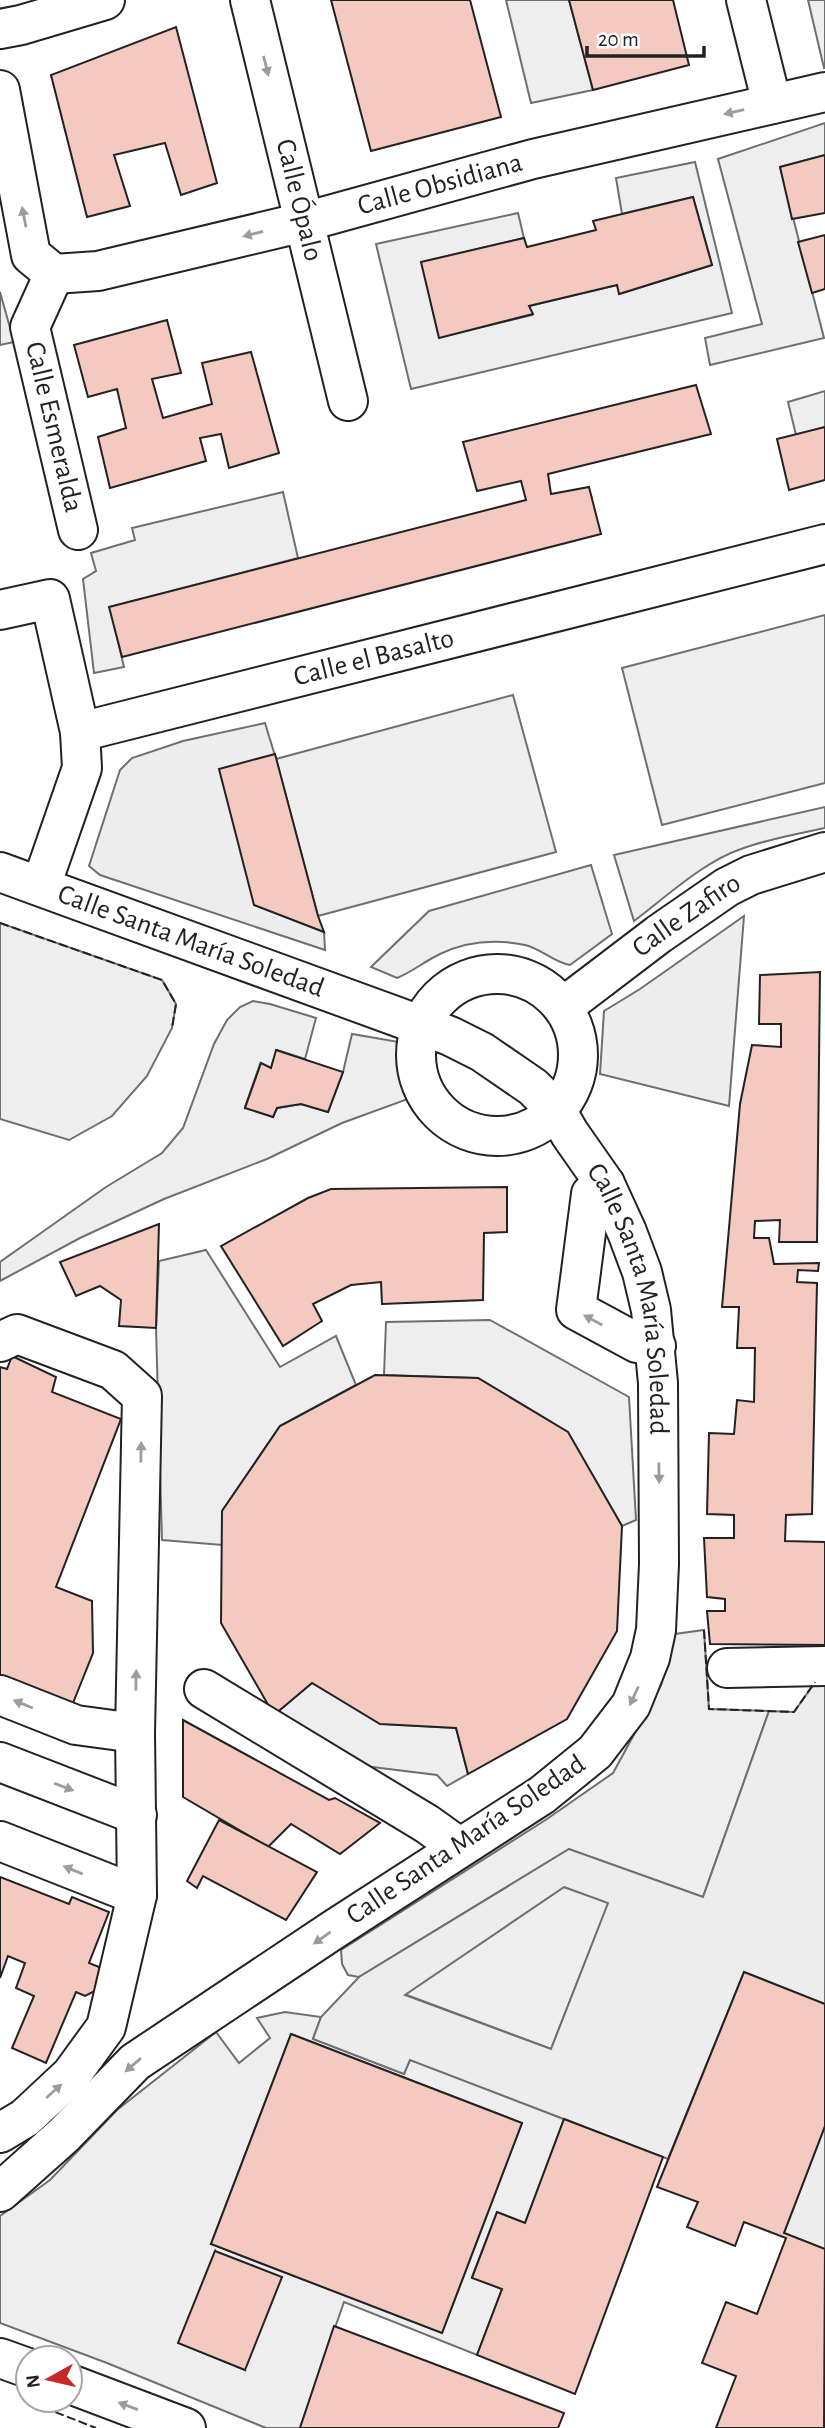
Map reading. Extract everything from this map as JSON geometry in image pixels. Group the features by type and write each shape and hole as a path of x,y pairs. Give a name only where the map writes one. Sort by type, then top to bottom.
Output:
{"street":[{"path":"0,29 105,0"},
{"name":"Calle Ópalo","path":"250,0 348,401"},
{"path":"746,0 772,104"},
{"path":"0,90 31,255 54,274"},
{"name":"Calle Obsidiana","path":"54,274 97,271 304,222 533,159 825,92"},
{"name":"Calle Esmeralda","path":"54,274 30,327 78,530"},
{"name":"Calle el Basalto","path":"80,732 825,544"},
{"path":"0,610 50,599 80,732 82,768 41,887"},
{"name":"Calle Zafiro","path":"563,1007 659,934 727,887 751,875 825,852"},
{"name":"Calle Santa María Soledad","path":"0,872 450,1036 482,1052 533,1087 556,1110 605,1184 642,1272 651,1310 656,1346 659,1564 656,1630 650,1658 631,1704 596,1752 542,1795 135,2062 64,2135 0,2192"},
{"path":"507,974 534,983 550,993 563,1007 577,1039 579,1058 573,1086 567,1098 543,1124 529,1131 504,1137 478,1135 459,1128 442,1115 427,1097 418,1074 416,1051 421,1027 431,1007 449,989 477,976 507,974"},
{"path":"605,1184 591,1194 576,1310 637,1343 656,1346"},
{"path":"0,1342 17,1334 113,1370 142,1396 135,1733 137,1895 106,2027 71,2075 25,2118 0,2133"},
{"path":"727,1668 825,1666"},
{"path":"204,1689 427,1824 459,1847"},
{"path":"0,1695 76,1725 135,1733"},
{"path":"0,1762 137,1815"},
{"path":"0,1841 137,1895"},
{"path":"84,2389 186,2428"}],"shaded area":[{"path":"506,0 569,0 593,90 531,103"},
{"path":"808,0 825,0 825,68 824,68"},
{"path":"825,123 825,155 780,167 824,338 710,365 705,338 762,324 718,159"},
{"path":"695,162 732,313 411,389 376,244 518,213 524,238 422,262 439,337 532,315 529,306 617,285 620,294 712,265 693,197 622,214 616,178"},
{"path":"0,292 14,342 0,345"},
{"path":"825,391 825,427 796,435 788,402"},
{"path":"283,492 298,558 110,607 124,667 94,673 83,579 96,571 91,553 135,540 132,528"},
{"path":"825,615 825,783 662,825 622,668"},
{"path":"513,695 556,852 318,916 276,759"},
{"path":"265,723 276,759 254,905 324,932 325,950 100,875 89,866 120,770 132,758 183,741"},
{"path":"825,807 825,828 762,842 727,855 685,881 634,921 614,855"},
{"path":"591,865 612,934 570,965 525,945 492,942 450,950 397,978 371,967 429,911"},
{"path":"744,916 729,1106 600,1074 604,1011"},
{"path":"0,923 162,980 176,1004 172,1028 147,1076 112,1116 69,1140 0,1119"},
{"path":"253,1001 316,1018 305,1059 277,1050 271,1068 260,1064 245,1107 273,1117 277,1108 301,1104 328,1112 343,1072 352,1034 399,1042 401,1077 408,1099 342,1123 267,1159 164,1199 80,1238 0,1281 0,1262 106,1187 162,1153 183,1128 214,1044 227,1020 240,1007"},
{"path":"206,1250 280,1367 336,1336 356,1385 280,1426 222,1511 222,1545 162,1540 156,1328 159,1261"},
{"path":"490,1320 629,1397 636,1520 622,1526 567,1432 478,1378 384,1375 386,1322"},
{"path":"704,1630 709,1709 769,1711 703,1897 569,1849 359,1977 348,1975 342,1964 341,1950 547,1819 613,1773 661,1685 675,1634"},
{"path":"819,1677 825,1677 825,2004 744,1972 668,2159 410,2060 404,2074 313,2039 321,2017 359,1977 569,1849 703,1897 769,1711 794,1712","holes":["564,1887 608,1903 551,2049 405,1995"]},
{"path":"312,1683 386,1724 456,1728 468,1774 447,1786 437,1775 364,1766 274,1715"},
{"path":"564,1887 609,1902 551,2049 404,1994"},
{"path":"285,2012 321,2017 313,2039 404,2074 410,2059 564,2119 525,2223 497,2212 472,2277 502,2289 477,2355 344,2302 300,2428 266,2428 84,2354 84,2344 56,2344 0,2323 0,2216 50,2180 117,2110 216,2032 239,2063 270,2038 257,2018","holes":["291,2034 522,2123 442,2333 211,2244","215,2251 245,2370 179,2343"]},
{"path":"825,2126 825,2249 784,2233"}],"building":[{"path":"331,0 470,0 501,117 371,151"},
{"path":"569,0 673,0 689,65 593,90"},
{"path":"176,27 217,183 181,195 165,143 114,155 130,206 87,217 51,75"},
{"path":"825,155 825,213 792,219 780,167"},
{"path":"693,197 712,265 619,294 617,285 529,306 533,314 439,338 421,262 524,238 527,247 596,230 593,221"},
{"path":"825,235 825,289 812,293 798,242"},
{"path":"167,320 181,373 152,379 163,418 212,404 202,363 251,352 279,453 229,468 221,434 200,438 206,461 110,488 98,437 126,428 117,389 88,397 74,345"},
{"path":"696,385 711,434 548,474 551,494 589,487 601,534 122,657 109,607 526,500 521,481 477,491 463,442"},
{"path":"825,427 825,480 789,490 777,439"},
{"path":"275,754 324,932 254,905 219,769"},
{"path":"820,972 817,1242 779,1242 780,1220 755,1221 754,1238 769,1238 774,1264 819,1263 818,1271 798,1270 797,1282 817,1283 812,1514 786,1515 785,1541 825,1542 825,1645 710,1644 707,1611 725,1611 725,1599 707,1597 704,1538 734,1538 734,1515 707,1514 709,1433 734,1434 737,1400 754,1402 755,1348 737,1348 739,1307 722,1307 740,1104 752,1045 781,1047 781,1024 759,1024 760,975"},
{"path":"276,1050 343,1072 328,1112 301,1104 277,1108 273,1117 245,1108 261,1063 271,1068"},
{"path":"507,1187 507,1232 484,1233 483,1300 382,1304 381,1282 351,1285 313,1304 322,1321 283,1346 221,1246 308,1198 331,1189"},
{"path":"159,1224 156,1328 119,1326 121,1300 100,1286 76,1296 60,1262"},
{"path":"12,1356 56,1377 52,1392 121,1419 56,1587 92,1601 93,1653 71,1708 0,1680 0,1367 7,1369"},
{"path":"375,1375 478,1378 568,1432 622,1526 617,1631 567,1719 468,1774 456,1728 380,1724 312,1683 274,1715 221,1623 222,1511 280,1426"},
{"path":"183,1720 329,1800 335,1798 380,1823 340,1854 291,1824 268,1847 183,1797"},
{"path":"219,1820 317,1872 286,1920 203,1876 197,1888 187,1881"},
{"path":"0,1877 69,1904 72,1897 109,1912 89,1963 99,1967 102,1976 97,1990 85,1996 76,1992 46,2063 12,2048 34,1996 16,1988 25,1963 8,1956 0,1978"},
{"path":"744,1972 825,2004 825,2126 784,2233 825,2249 824,2428 716,2428 736,2376 702,2363 726,2302 757,2314 786,2238 744,2222 735,2246 687,2227 698,2202 657,2187"},
{"path":"291,2034 522,2123 442,2333 211,2244"},
{"path":"564,2119 663,2157 575,2394 477,2355 502,2289 472,2278 497,2212 525,2223"},
{"path":"215,2251 282,2277 245,2370 178,2343"},
{"path":"334,2326 564,2413 558,2428 300,2428"}],"fence":[{"path":"0,923 162,980 176,1004 172,1028"},
{"path":"704,1630 709,1709 794,1712 815,1682"},
{"path":"60,2414 96,2428"}]}
